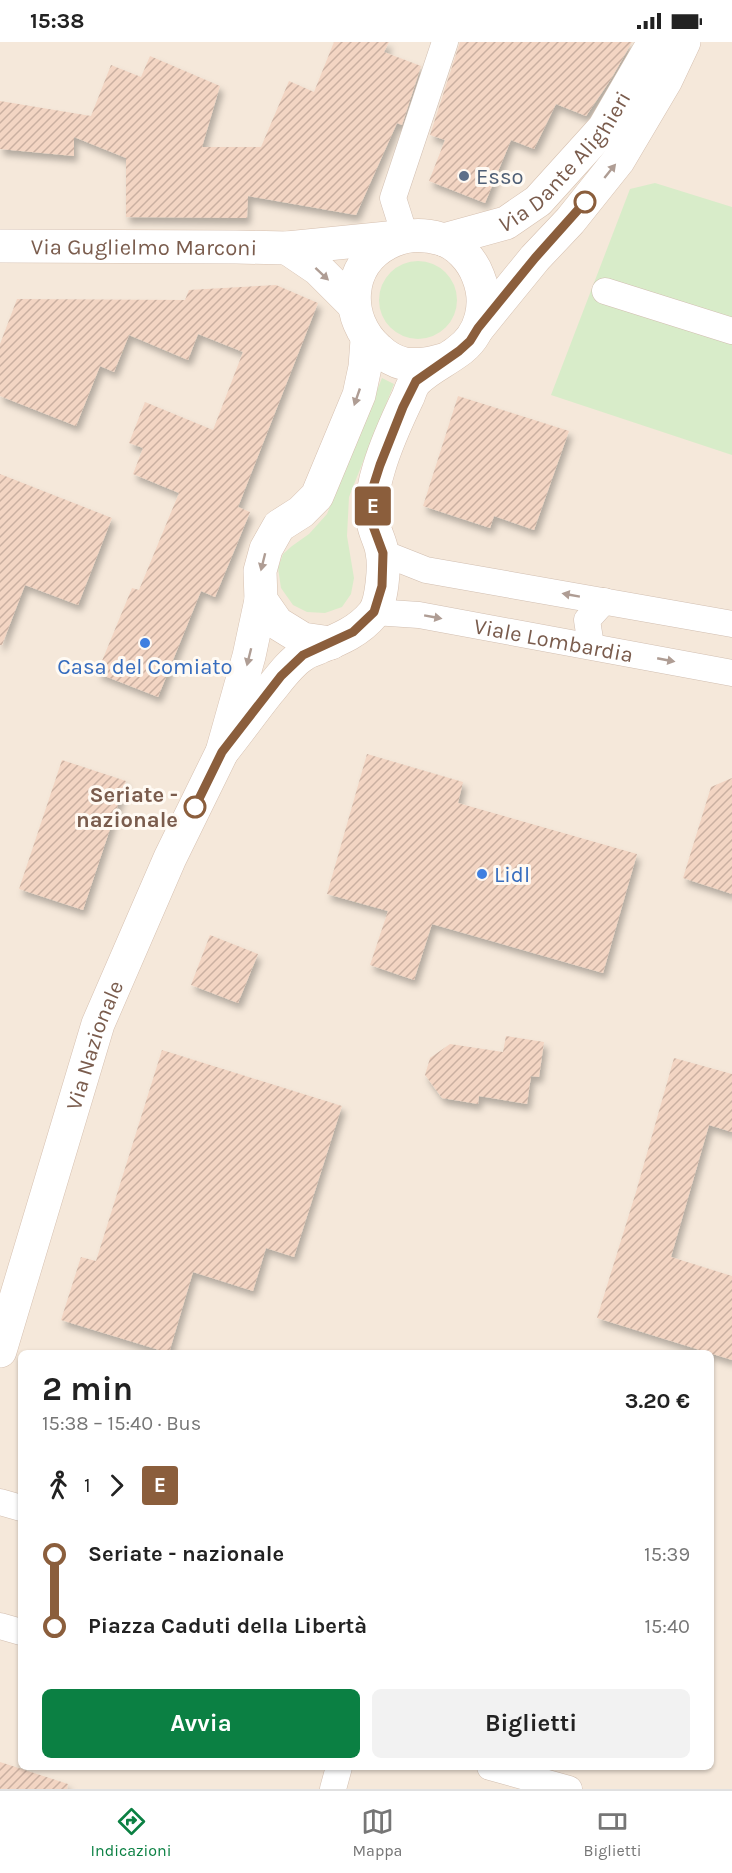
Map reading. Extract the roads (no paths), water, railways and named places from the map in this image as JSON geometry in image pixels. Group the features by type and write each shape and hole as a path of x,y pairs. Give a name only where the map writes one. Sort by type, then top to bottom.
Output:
{"main road":[{"name":"Via Dante Alighieri","path":"444,240 506,222 538,201 604,128 654,42"},
{"name":"Via Dante Alighieri","path":"478,328 618,161 666,80 684,42"},
{"path":"374,612 382,586 383,553 373,526 372,490 380,465 416,381 459,351 470,341 478,328 484,308 482,286 475,267 461,250 444,240 425,235 405,236 388,243 373,254 362,269 355,286 354,305 358,323 367,340 383,355 403,363 425,365 446,359"},
{"name":"Via Guglielmo Marconi","path":"0,246 286,248 405,236"},
{"name":"Via Guglielmo Marconi","path":"286,248 318,269 354,305"},
{"name":"Via Nazionale","path":"0,1351 98,1024 170,858 222,752 249,656 261,600 260,571 266,549 279,526 301,512 317,496 359,395 365,368 367,340"},
{"path":"261,600 277,623 303,639 331,643"},
{"name":"Via Nazionale","path":"222,752 281,676 303,655 353,632 374,612"}],"street":[{"path":"405,236 393,198 445,42"},
{"path":"604,291 732,331"},
{"name":"Viale Lombardia","path":"383,553 426,570 732,624"},
{"path":"591,646 587,620 604,601"},
{"name":"Viale Lombardia","path":"374,612 419,615 732,673"},
{"path":"0,1502 18,1507"},
{"path":"0,1626 18,1631"},
{"path":"333,1789 338,1770"},
{"path":"501,1770 569,1789"}],"place":[{"name":"Esso","path":"464,176"},
{"name":"Casa del Comiato","path":"145,643"},
{"name":"Seriate - nazionale","path":"195,807"},
{"name":"Lidl","path":"482,874"}]}
